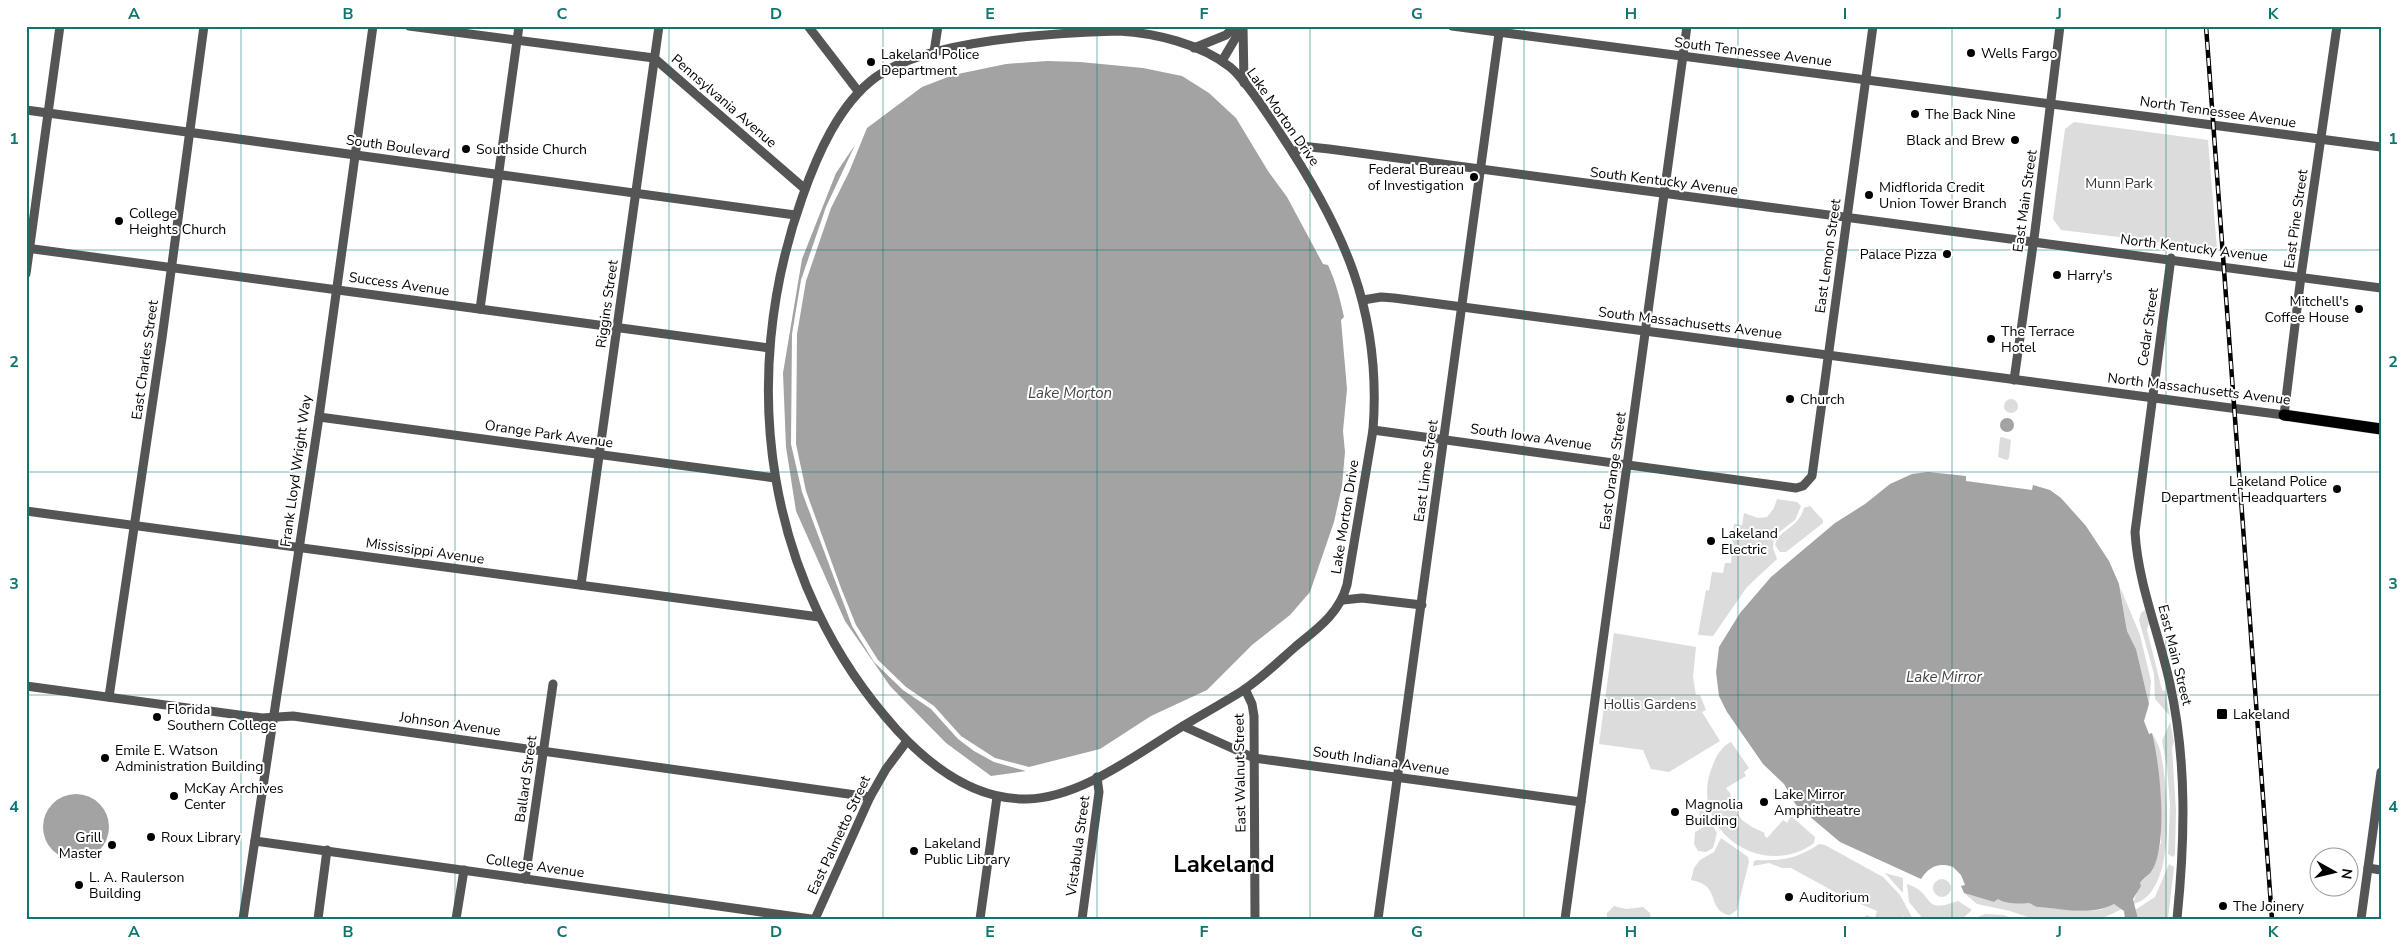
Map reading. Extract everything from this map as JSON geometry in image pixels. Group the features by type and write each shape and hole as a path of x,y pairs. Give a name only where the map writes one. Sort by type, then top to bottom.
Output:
{"main road":[{"name":"North Massachusetts Avenue","path":"2284,415 2381,429"}],"street":[{"path":"26,274 28,248 60,26"},
{"name":"East Charles Street","path":"110,697 172,267 204,26"},
{"name":"Frank Lloyd Wright Way","path":"243,919 270,732 275,716 372,26"},
{"name":"Pennsylvania Avenue","path":"409,26 654,58 805,189"},
{"path":"480,309 519,26"},
{"name":"Riggins Street","path":"581,585 659,26"},
{"path":"808,26 858,91"},
{"path":"934,52 938,26"},
{"path":"1194,48 1226,36 1235,26"},
{"path":"1222,62 1241,26"},
{"path":"1241,26 1244,83"},
{"name":"South Tennessee Avenue","path":"1452,26 1500,29 1682,57 2051,104"},
{"name":"East Orange Street","path":"1565,919 1687,26"},
{"name":"East Lemon Street","path":"1803,486 1812,476 1873,26"},
{"name":"East Main Street","path":"2014,380 2034,242 2060,26"},
{"name":"East Pine Street","path":"2284,415 2301,276 2337,26"},
{"name":"East Lime Street","path":"1378,919 1500,29"},
{"name":"Lake Morton Drive","path":"1119,31 1141,32 1194,48 1222,62 1236,72 1294,154 1338,229 1363,300 1372,348 1374,378 1373,430 1343,600 1332,616 1245,689 1096,778 1068,792 1048,797 1023,799 997,797 950,775 908,741 878,708 856,679 819,617 808,593 788,535 775,478 768,409 769,348 780,275 795,216 805,189 835,125 858,91 893,65 934,52 1046,36 1119,31"},
{"name":"North Tennessee Avenue","path":"2051,104 2381,147"},
{"name":"South Boulevard","path":"26,110 795,216"},
{"name":"South Kentucky Avenue","path":"1294,154 1301,146 2034,242"},
{"name":"North Kentucky Avenue","path":"2034,242 2171,258 2381,288"},
{"name":"Success Avenue","path":"28,248 769,348"},
{"name":"Cedar Street","path":"2152,399 2171,258"},
{"name":"South Massachusetts Avenue","path":"1363,300 1381,297 1828,354 2014,380"},
{"name":"North Massachusetts Avenue","path":"2014,380 2284,415"},
{"name":"East Main Street","path":"2152,399 2134,532 2140,575 2170,684 2178,730 2184,817 2183,854 2177,919"},
{"name":"Orange Park Avenue","path":"318,418 775,478"},
{"name":"South Iowa Avenue","path":"1373,430 1796,488 1803,486"},
{"name":"Mississippi Avenue","path":"26,511 819,617"},
{"path":"1343,600 1362,598 1422,605"},
{"name":"Ballard Street","path":"525,879 554,684"},
{"name":"Johnson Avenue","path":"26,686 262,718 293,716 870,797"},
{"name":"East Walnut Street","path":"1245,689 1252,704 1254,716 1255,919"},
{"name":"South Indiana Avenue","path":"1183,726 1254,758 1581,802"},
{"name":"East Palmetto Street","path":"815,919 870,797 886,769 908,741"},
{"path":"2361,919 2381,772"},
{"name":"Vistabula Street","path":"1082,919 1099,792 1096,778"},
{"path":"980,919 997,797"},
{"name":"College Avenue","path":"255,841 810,919"},
{"path":"318,919 327,850"},
{"path":"2368,868 2381,870"},
{"path":"456,919 464,870"}],"green space":[{"name":"Munn Park","path":"2074,122 2208,140 2217,249 2061,230 2053,219 2065,129"},
{"path":"2008,399 2014,399 2018,406 2014,413 2008,413 2004,409 2004,403"},
{"path":"2000,438 2011,440 2009,458 2007,460 1998,457"},
{"path":"1777,499 1797,502 1801,506 1795,520 1774,536 1773,548 1777,559 1747,587 1713,636 1698,635 1706,590 1709,591 1712,572 1723,573 1725,563 1731,563 1734,524 1742,525 1744,513 1758,518 1767,517 1774,508"},
{"path":"1810,506 1823,520 1823,523 1786,552 1780,552 1775,545 1780,535 1798,520 1804,508"},
{"path":"2120,587 2140,635 2151,681 2149,704 2136,649 2127,631"},
{"path":"2145,610 2149,623 2147,630 2162,690 2165,691 2170,716 2155,699 2154,674 2139,620 2141,613"},
{"name":"Hollis Gardens","path":"1614,633 1696,647 1693,677 1696,695 1700,695 1706,710 1702,712 1720,741 1669,772 1651,769 1643,750 1599,744"},
{"path":"2170,722 2174,742 2172,748 2176,810 2175,854 2173,857 2168,854 2170,805 2167,767 2162,741"},
{"path":"2152,733 2160,749 2164,770 2167,814 2166,838 2163,861 2157,881 2147,896 2133,904 2140,883 2153,870 2161,842 2161,797"},
{"path":"1731,742 1749,768 1744,772 1746,776 1726,788 1730,793 1734,808 1742,820 1765,833 1764,835 1767,838 1783,820 1787,823 1791,816 1815,837 1814,843 1793,853 1772,856 1751,852 1733,842 1719,827 1710,809 1707,788 1716,758 1722,749"},
{"path":"1700,801 1704,803 1709,820 1699,826"},
{"path":"1711,823 1717,833 1713,848 1706,852 1698,851 1694,844 1695,832"},
{"path":"1721,838 1748,857 1749,862 1737,910 1730,915 1720,911 1706,886 1691,880 1694,868 1700,860 1714,852"},
{"path":"1819,844 1825,845 1883,877 1900,895 1913,919 1905,919 1903,916 1899,919 1864,919 1866,915 1875,918 1877,911 1844,897 1791,868 1782,868 1769,863 1753,866 1754,861 1790,858 1804,853"},
{"path":"2169,864 2174,867 2168,919 2138,919 2135,910 2155,897"},
{"path":"1885,873 1903,878 1903,892 1902,892"},
{"path":"1942,879 1950,884 1951,888 1946,896 1942,897 1934,892 1933,888 1938,880"},
{"path":"1907,884 1922,892 1929,901 1938,906 1958,901 1972,910 1962,919 1923,919 1909,902"},
{"path":"1964,893 1994,902 1998,899 2009,902 2030,903 2037,907 2086,911 2100,910 2114,904 2122,909 2101,919 2033,919 2010,911 1977,904"},
{"path":"1614,906 1626,909 1643,907 1650,913 1651,919 1607,919 1607,913"},
{"path":"1985,914 2004,915 2013,919 1972,919"}],"water":[{"name":"Lake Morton","path":"1047,61 1143,68 1182,76 1209,93 1236,118 1268,171 1287,197 1323,264 1328,265 1331,271 1344,317 1341,320 1347,389 1343,431 1345,452 1342,486 1334,522 1310,592 1290,615 1252,645 1207,690 1151,716 1100,749 1029,767 995,758 961,736 934,706 906,687 878,660 856,625 806,491 796,444 797,334 806,281 831,208 849,172 867,128 922,87 953,75 1006,64"},
{"path":"855,145 826,207 801,280 792,334 791,444 802,492 852,626 874,662 903,690 931,709 958,739 974,751 994,762 1026,771 991,776 946,743 890,686 845,621 796,511 786,447 783,373 802,259 836,173"},
{"path":"2007,418 2012,420 2014,425 2012,430 2007,432 2002,430 2000,425 2002,420"},
{"name":"Lake Mirror","path":"1928,472 1966,476 1966,481 2032,490 2033,485 2050,490 2061,498 2086,526 2109,561 2119,584 2127,631 2136,649 2149,704 2144,721 2149,734 2152,733 2160,782 2161,821 2158,856 2153,869 2140,883 2141,886 2133,899 2138,919 2125,919 2124,911 2114,904 2096,910 2077,911 2037,907 2028,903 2009,903 1998,899 1994,902 1964,893 1961,886 1965,885 1961,875 1953,867 1938,865 1927,871 1921,879 1840,842 1796,805 1784,784 1763,764 1727,712 1719,696 1716,672 1719,647 1740,613 1771,577 1835,523 1865,504 1890,484 1912,474"},
{"path":"69,794 83,794 95,799 104,808 109,820 107,840 100,851 83,860 69,860 57,855 48,846 43,834 43,820 48,808 57,799"}],"railway":[{"path":"2206,26 2272,919"}],"place":[{"name":"Wells Fargo","path":"1971,53"},
{"name":"Lakeland Police Department","path":"871,62"},
{"name":"The Back Nine","path":"1915,114"},
{"name":"Black and Brew","path":"2015,140"},
{"name":"Southside Church","path":"466,149"},
{"name":"Federal Bureau of Investigation","path":"1474,177"},
{"name":"Midflorida Credit Union Tower Branch","path":"1869,195"},
{"name":"College Heights Church","path":"119,221"},
{"name":"Palace Pizza","path":"1947,254"},
{"name":"Harry's","path":"2057,275"},
{"name":"Mitchell's Coffee House","path":"2359,309"},
{"name":"The Terrace Hotel","path":"1991,339"},
{"name":"Church","path":"1790,399"},
{"name":"Lakeland Police Department Headquarters","path":"2337,489"},
{"name":"Lakeland Electric","path":"1711,541"},
{"name":"Lakeland","path":"2222,714"},
{"name":"Florida Southern College","path":"157,717"},
{"name":"Emile E. Watson Administration Building","path":"105,758"},
{"name":"McKay Archives Center","path":"174,796"},
{"name":"Lake Mirror Amphitheatre","path":"1764,802"},
{"name":"Magnolia Building","path":"1675,812"},
{"name":"Roux Library","path":"151,837"},
{"name":"Grill Master","path":"112,845"},
{"name":"Lakeland Public Library","path":"914,851"},
{"name":"L. A. Raulerson Building","path":"79,885"},
{"name":"Auditorium","path":"1789,897"},
{"name":"The Joinery","path":"2223,906"}],"district":[{"name":"Lakeland","path":"1224,864"}]}
